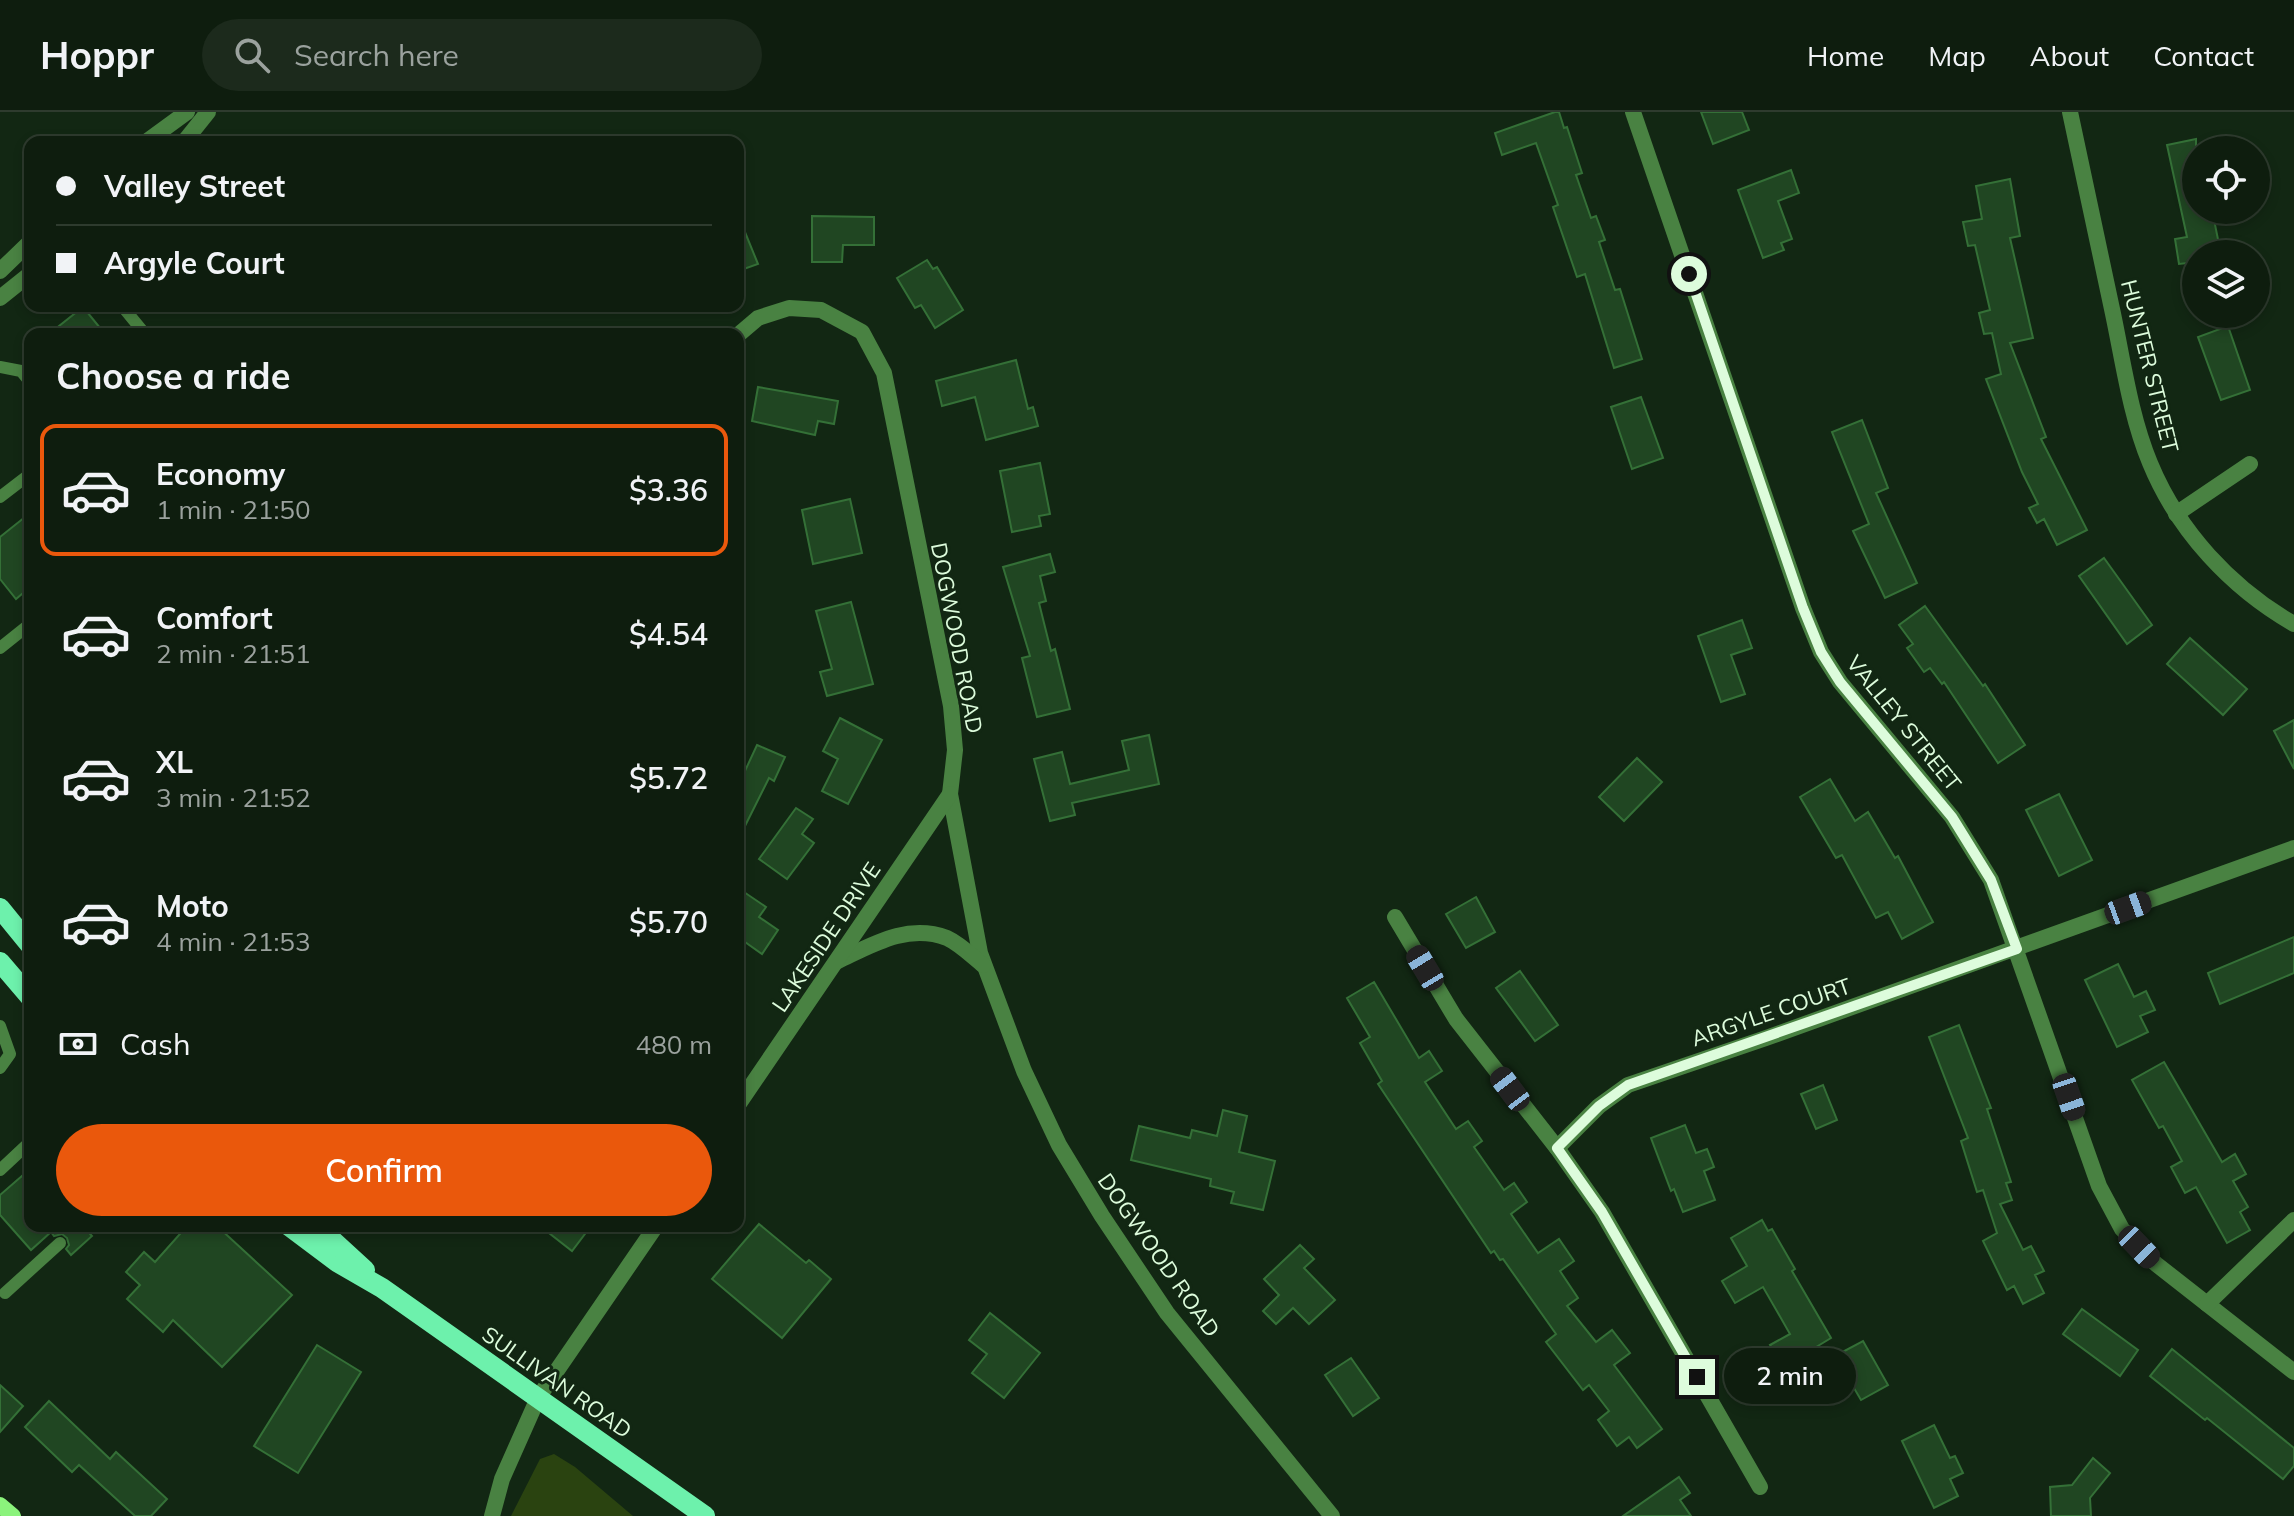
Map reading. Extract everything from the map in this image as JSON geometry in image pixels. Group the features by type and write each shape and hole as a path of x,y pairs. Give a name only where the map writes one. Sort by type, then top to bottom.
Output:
{"main road":[{"path":"0,908 24,938"},
{"path":"0,962 24,990"},
{"name":"SULLIVAN ROAD","path":"297,1232 337,1262 382,1288 705,1516"},
{"name":"SULLIVAN ROAD","path":"323,1232 382,1288"},
{"path":"0,1505 13,1516"}],"street":[{"path":"154,136 187,112"},
{"path":"189,136 208,112"},
{"name":"VALLEY STREET","path":"1633,112 1821,652 1840,682 1952,817 1991,880 2099,1186 2116,1219 2156,1264 2294,1372"},
{"name":"HUNTER STREET","path":"2070,112 2133,408 2150,463 2176,514 2216,566 2265,607 2294,624"},
{"path":"0,271 24,248"},
{"path":"0,298 24,279"},
{"name":"DOGWOOD ROAD","path":"744,330 758,318 789,308 821,310 862,332 884,373 951,706 955,750 950,794 980,953 1024,1071 1059,1145 1167,1313 1332,1516"},
{"path":"2176,514 2250,464"},
{"name":"LAKESIDE DRIVE","path":"744,1096 950,794"},
{"name":"ARGYLE COURT","path":"1557,1148 1599,1106 1628,1085 2294,848"},
{"path":"1395,917 1456,1019 1557,1148 1602,1212 1760,1487"},
{"path":"836,962 885,937 921,933 948,939 985,965"},
{"path":"2207,1304 2294,1220"},
{"path":"492,1516 502,1479 538,1398 652,1232"}],"lane":[{"path":"127,312 140,328"},
{"path":"0,367 21,371 24,375"},
{"path":"0,497 24,479"},
{"path":"0,648 24,629"},
{"path":"0,1026 10,1054 0,1068"},
{"path":"0,1170 24,1148"},
{"path":"2,1293 60,1243"}],"shaded area":[{"path":"554,1454 575,1467 633,1516 511,1516 540,1459"}],"building":[{"path":"1559,112 1564,128 1567,127 1582,173 1576,175 1591,218 1596,216 1605,240 1599,242 1615,290 1620,289 1642,359 1614,368 1585,274 1577,277 1553,207 1558,205 1536,143 1502,155 1495,133"},
{"path":"1701,112 1742,112 1749,130 1713,144"},
{"path":"2182,142 2182,214 2167,145"},
{"path":"1791,170 1799,193 1778,201 1792,239 1781,243 1784,250 1763,258 1738,190"},
{"path":"2010,179 2020,236 2010,238 2033,338 2010,343 2046,437 2041,439 2087,530 2057,545 2044,519 2037,523 2029,508 2038,504 2022,472 1986,379 2001,374 1992,333 1984,334 1979,313 1990,310 1975,245 1968,246 1963,222 1982,219 1976,186"},
{"path":"812,216 874,217 874,245 843,245 842,262 812,262"},
{"path":"2184,224 2215,224 2218,240 2182,240 2182,264 2179,264 2175,239 2187,237"},
{"path":"744,230 758,264 744,269"},
{"path":"927,260 933,269 937,267 963,310 935,328 921,305 915,308 897,278"},
{"path":"77,312 87,312 100,328 57,328"},
{"path":"2229,328 2250,390 2221,400 2198,337"},
{"path":"1016,360 1028,409 1033,407 1038,426 986,440 975,397 942,406 936,381"},
{"path":"758,387 838,401 834,424 818,421 815,435 752,421"},
{"path":"1641,397 1663,458 1632,469 1611,407"},
{"path":"1862,420 1888,488 1876,493 1917,583 1885,598 1853,531 1869,524 1832,432"},
{"path":"1040,463 1050,514 1039,516 1041,526 1012,532 1000,471"},
{"path":"850,499 862,553 813,564 802,510"},
{"path":"24,518 24,592 16,599 0,579 0,537"},
{"path":"1050,554 1055,572 1040,576 1046,601 1039,603 1051,651 1055,649 1070,709 1037,717 1022,658 1030,656 1003,567"},
{"path":"2104,558 2152,625 2127,644 2079,576"},
{"path":"851,602 873,684 827,696 820,672 832,669 816,611"},
{"path":"1925,606 1983,686 1985,684 2025,745 1998,763 1944,682 1942,684 1930,668 1924,672 1907,648 1913,644 1899,625"},
{"path":"1742,620 1752,648 1731,655 1745,694 1721,702 1698,636"},
{"path":"2190,638 2247,689 2223,715 2167,664"},
{"path":"840,718 882,740 848,804 822,791 838,759 823,751"},
{"path":"2294,720 2294,769 2274,731"},
{"path":"1149,735 1159,784 1072,803 1075,815 1050,821 1034,759 1062,752 1070,784 1129,770 1122,741"},
{"path":"757,745 785,757 774,781 769,778 744,828 744,773"},
{"path":"1637,758 1662,782 1624,821 1599,797"},
{"path":"1830,779 1855,821 1868,812 1895,858 1898,856 1933,922 1902,939 1888,912 1876,918 1842,855 1836,858 1800,797"},
{"path":"2059,794 2092,860 2059,876 2026,810"},
{"path":"796,808 813,819 802,834 814,843 787,879 759,859"},
{"path":"744,892 766,907 759,917 778,930 762,954 744,941"},
{"path":"1476,897 1495,932 1466,948 1446,914"},
{"path":"2294,937 2294,973 2220,1004 2208,973"},
{"path":"2118,964 2134,997 2146,991 2155,1010 2140,1016 2148,1032 2117,1047 2085,980"},
{"path":"1520,971 1558,1025 1535,1041 1496,988"},
{"path":"1374,982 1419,1058 1429,1051 1442,1071 1425,1082 1456,1129 1468,1121 1482,1141 1474,1147 1504,1190 1514,1183 1527,1202 1511,1214 1538,1253 1559,1239 1574,1261 1560,1271 1578,1298 1567,1306 1596,1342 1612,1330 1630,1353 1614,1365 1662,1429 1637,1448 1629,1437 1617,1446 1598,1420 1609,1411 1589,1385 1583,1390 1546,1342 1556,1334 1503,1259 1500,1260 1494,1251 1491,1253 1378,1084 1382,1081 1360,1043 1370,1037 1347,998"},
{"path":"1959,1025 1991,1108 1987,1109 2011,1182 2006,1183 2012,1200 2000,1204 2023,1250 2031,1246 2044,1271 2035,1275 2044,1293 2023,1304 2014,1286 2007,1290 1983,1241 1997,1233 1983,1190 1977,1192 1961,1141 1968,1138 1929,1037"},
{"path":"2164,1062 2222,1162 2235,1154 2246,1174 2233,1181 2248,1207 2240,1212 2250,1230 2227,1243 2196,1187 2185,1193 2171,1167 2182,1161 2132,1080"},
{"path":"1823,1085 1837,1120 1816,1129 1801,1094"},
{"path":"1223,1110 1247,1116 1239,1152 1275,1161 1263,1210 1231,1203 1234,1192 1210,1186 1211,1179 1131,1160 1139,1126 1190,1138 1192,1130 1217,1136"},
{"path":"1685,1125 1696,1153 1707,1149 1714,1167 1704,1171 1715,1200 1683,1212 1674,1189 1671,1191 1651,1138"},
{"path":"24,1174 24,1232 51,1232 31,1250 0,1215 0,1195"},
{"path":"1762,1220 1768,1231 1772,1229 1795,1269 1792,1271 1831,1338 1783,1367 1770,1345 1790,1334 1763,1287 1735,1303 1722,1281 1747,1266 1731,1238"},
{"path":"759,1224 806,1263 809,1260 831,1279 782,1338 712,1279"},
{"path":"51,1232 88,1232 92,1236 71,1255 66,1249 69,1245 67,1238 62,1234 54,1236"},
{"path":"182,1232 224,1232 292,1295 222,1367 173,1320 163,1332 127,1299 140,1285 126,1272 144,1252 155,1262"},
{"path":"548,1232 586,1232 572,1251"},
{"path":"1300,1245 1314,1259 1304,1268 1335,1300 1309,1324 1293,1308 1276,1324 1263,1311 1279,1295 1264,1279"},
{"path":"2082,1309 2138,1350 2120,1376 2063,1334"},
{"path":"990,1313 1040,1353 1004,1398 972,1373 987,1354 969,1340"},
{"path":"1863,1341 1888,1385 1861,1400 1835,1356"},
{"path":"317,1345 361,1372 298,1473 254,1446"},
{"path":"2172,1349 2294,1448 2294,1466 2283,1479 2150,1376"},
{"path":"1351,1358 1379,1398 1353,1416 1325,1375"},
{"path":"0,1385 23,1406 0,1432"},
{"path":"49,1401 110,1459 116,1452 167,1499 151,1516 135,1516 79,1465 72,1472 25,1427"},
{"path":"1934,1425 1950,1458 1955,1456 1963,1473 1950,1479 1958,1496 1934,1508 1902,1441"},
{"path":"2093,1458 2110,1473 2090,1498 2091,1516 2051,1516 2050,1487 2072,1485"},
{"path":"1679,1477 1690,1493 1680,1500 1691,1516 1623,1516"}],"route":[{"path":"1689,274 1803,608 1821,652 1840,682 1952,817 1991,880 2017,949 1628,1085 1599,1106 1557,1148 1602,1212 1697,1377"}]}
